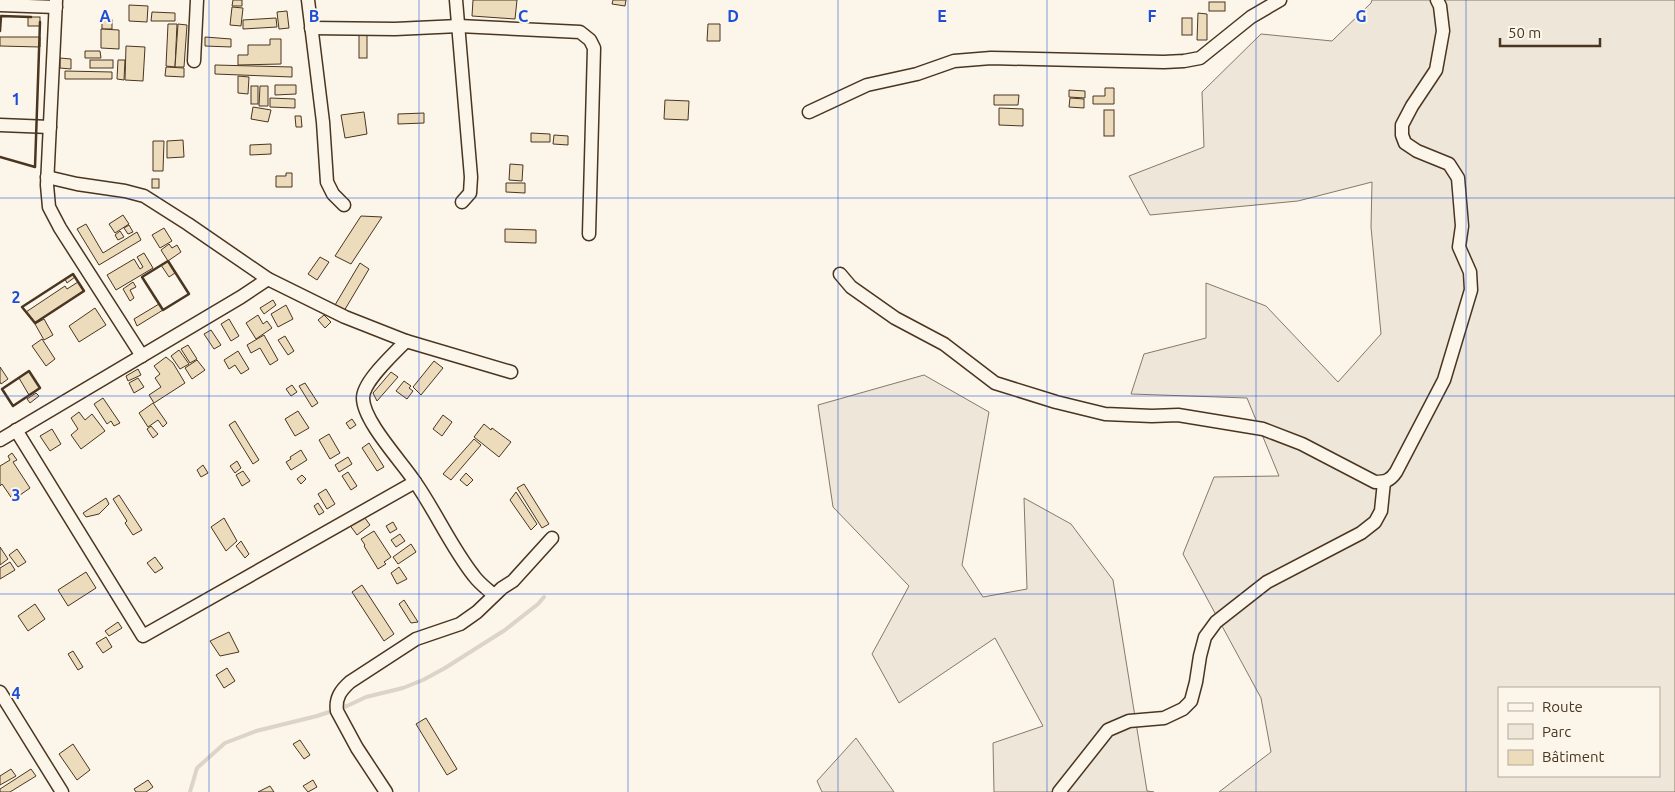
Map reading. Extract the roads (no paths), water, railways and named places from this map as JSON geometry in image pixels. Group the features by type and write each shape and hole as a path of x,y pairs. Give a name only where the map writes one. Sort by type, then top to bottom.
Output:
{"street":[{"path":"194,61 197,0"},
{"path":"308,0 323,122 327,182 333,194 344,205"},
{"path":"456,0 471,176 470,193 462,202"},
{"path":"808,112 867,85 918,74 954,61 991,58 1164,62 1200,58 1251,17 1280,0"},
{"path":"840,274 851,287 895,318 944,344 995,382 1056,402 1105,414 1178,415 1263,429 1302,444 1375,482 1384,482 1391,479 1444,380 1471,290 1470,272 1460,247 1462,226 1458,178 1450,164 1417,151 1405,144 1402,135 1402,125 1436,70 1443,31 1440,6 1437,0"},
{"path":"0,5 56,4 47,177 49,207 142,356"},
{"path":"311,28 395,29 459,26 580,32 590,40 594,48 589,234"},
{"path":"0,125 50,127"},
{"path":"47,177 144,196 268,279 369,327 406,341 511,372"},
{"path":"0,440 268,279"},
{"path":"406,341 375,374 367,386 363,396 364,407 377,431 415,482 475,577 494,595"},
{"path":"16,430 143,636 415,482"},
{"path":"1060,792 1108,730 1129,721 1164,718 1182,709 1191,700 1205,637 1216,622 1267,582 1361,533 1375,522 1381,511 1384,482"},
{"path":"386,792 357,748 337,708 338,695 350,682 416,639 460,624 477,612 494,595 513,581 552,538"},
{"path":"0,692 62,792"}],"waterway":[{"path":"190,792 197,768 225,743 256,731 317,716 347,706 366,697 403,688 423,680 505,630 544,597"}]}
